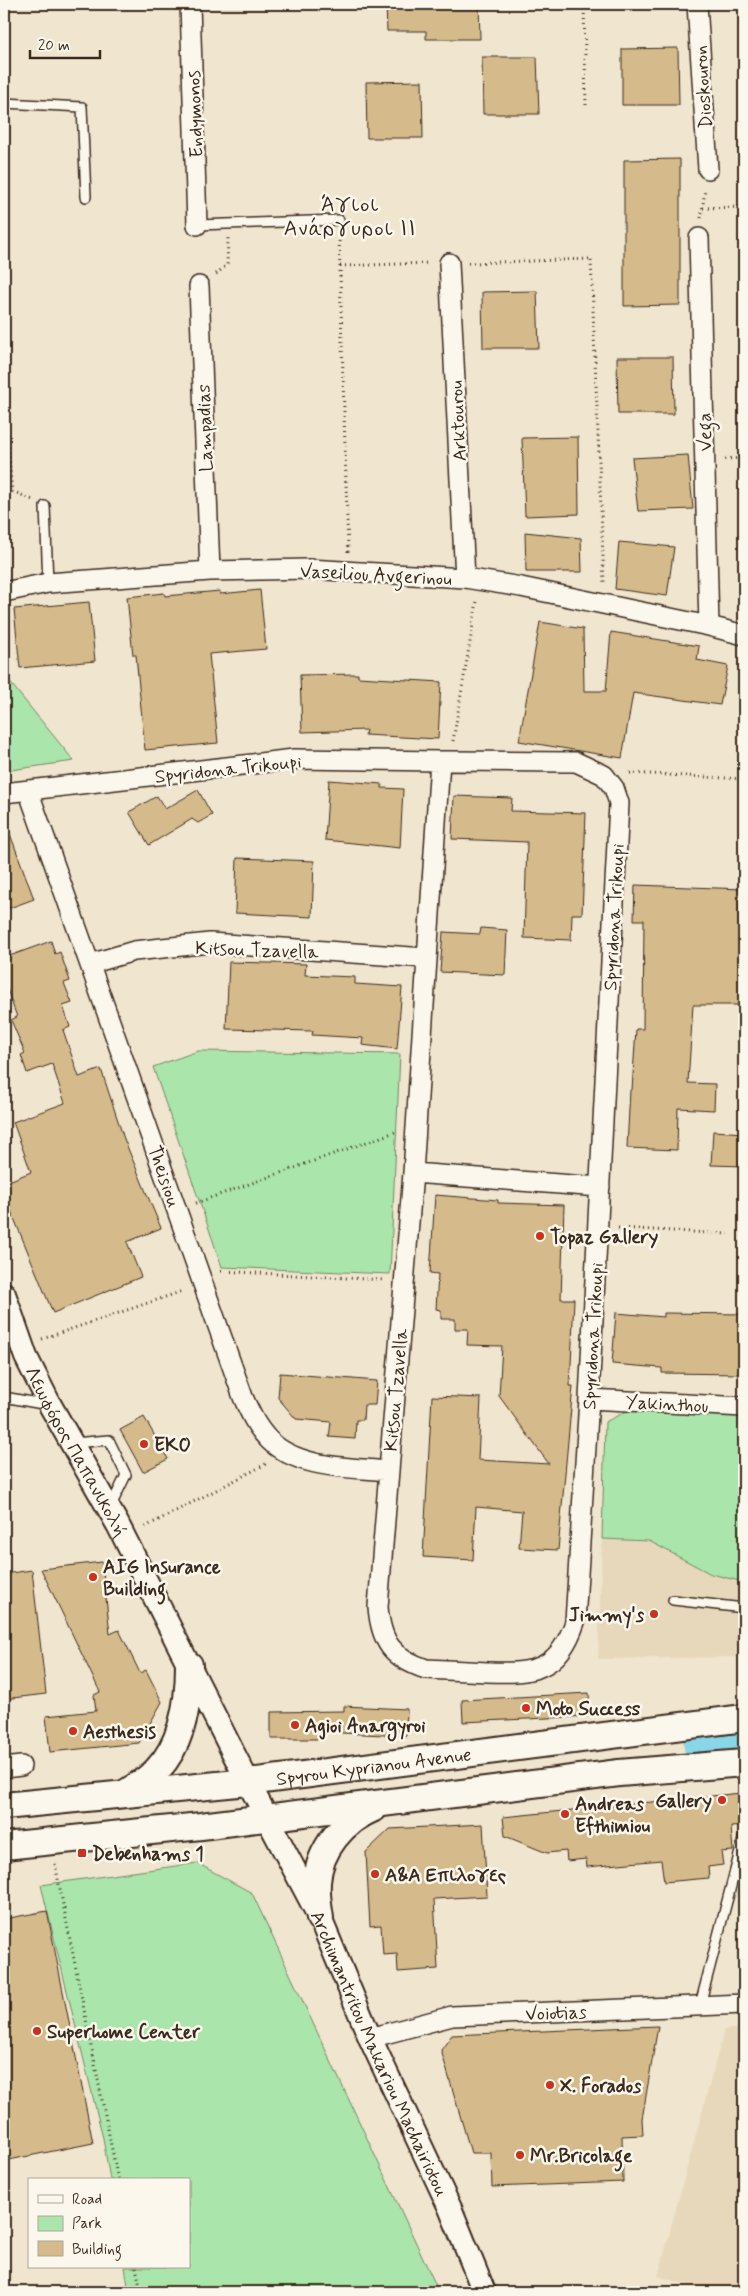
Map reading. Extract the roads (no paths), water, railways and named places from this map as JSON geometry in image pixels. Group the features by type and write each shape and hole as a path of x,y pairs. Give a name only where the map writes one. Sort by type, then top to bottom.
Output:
{"main road":[{"path":"125,1794 157,1771 172,1749 189,1693 189,1665"},
{"name":"Spyrou Kyprianou Avenue","path":"4,1806 248,1782 744,1718"},
{"name":"Spyrou Kyprianou Avenue","path":"4,1846 382,1805 619,1773 744,1763"},
{"path":"320,1918 317,1881 318,1870 326,1850 346,1825 363,1812 382,1805"}],"street":[{"name":"Endymonos","path":"190,4 197,225"},
{"name":"Dioskouron","path":"697,4 708,169"},
{"name":"Vega","path":"699,238 709,626"},
{"name":"Arktourou","path":"449,263 473,580"},
{"name":"Lampadias","path":"199,286 210,571"},
{"name":"Vaseiliou Avgerinou","path":"4,592 48,583 210,571 308,570 349,572 473,580 605,604 744,635"},
{"name":"Spyridona Trikoupi","path":"4,793 294,759 576,762 604,775 614,788 619,803 589,1399 575,1622 570,1638 553,1660"},
{"name":"Kitsou Tzavella","path":"445,761 426,958 413,1173 378,1607 383,1635 390,1648 413,1665 426,1669 515,1674 540,1669 553,1660"},
{"name":"Theisiou","path":"28,790 250,1413 270,1441 288,1452 310,1461 388,1471"},
{"name":"Kitsou Tzavella","path":"90,964 134,951 210,943 426,958"},
{"path":"413,1173 600,1187"},
{"name":"Λεωφόρος Παπανικολή","path":"4,1294 22,1345 50,1405 124,1537 267,1818"},
{"name":"Yakinthou","path":"589,1399 744,1407"},
{"name":"Archimantritou Makariou Machairiotou","path":"267,1818 320,1918 370,2038 450,2208 484,2292"},
{"name":"Voiotias","path":"370,2038 452,2016 744,2004"}],"lane":[{"path":"4,103 82,107 86,197"},
{"path":"197,225 339,220"},
{"path":"45,506 48,583"},
{"path":"4,1397 50,1405"},
{"path":"70,1443 109,1440 126,1475 109,1510"},
{"path":"673,1600 744,1608"},
{"path":"700,2005 744,1836"}],"waterway":[{"path":"704,1744 738,1740"}],"place":[{"name":"Topaz Gallery","path":"540,1236"},
{"name":"EKO","path":"144,1444"},
{"name":"AIG Insurance Building","path":"93,1577"},
{"name":"Jimmy's","path":"654,1614"},
{"name":"Moto Success","path":"526,1708"},
{"name":"Agioi Anargyroi","path":"295,1725"},
{"name":"Aesthesis","path":"73,1731"},
{"name":"Gallery","path":"722,1800"},
{"name":"Andreas Efthimiou","path":"565,1814"},
{"name":"Debenhams 1","path":"82,1853"},
{"name":"Α&Α Επιλογες","path":"375,1874"},
{"name":"Superhome Center","path":"37,2031"},
{"name":"X. Forados","path":"550,2085"},
{"name":"Mr.Bricolage","path":"520,2155"}],"district":[{"name":"Άγιοι Ανάργυροι ΙΙ","path":"350,216"}]}
